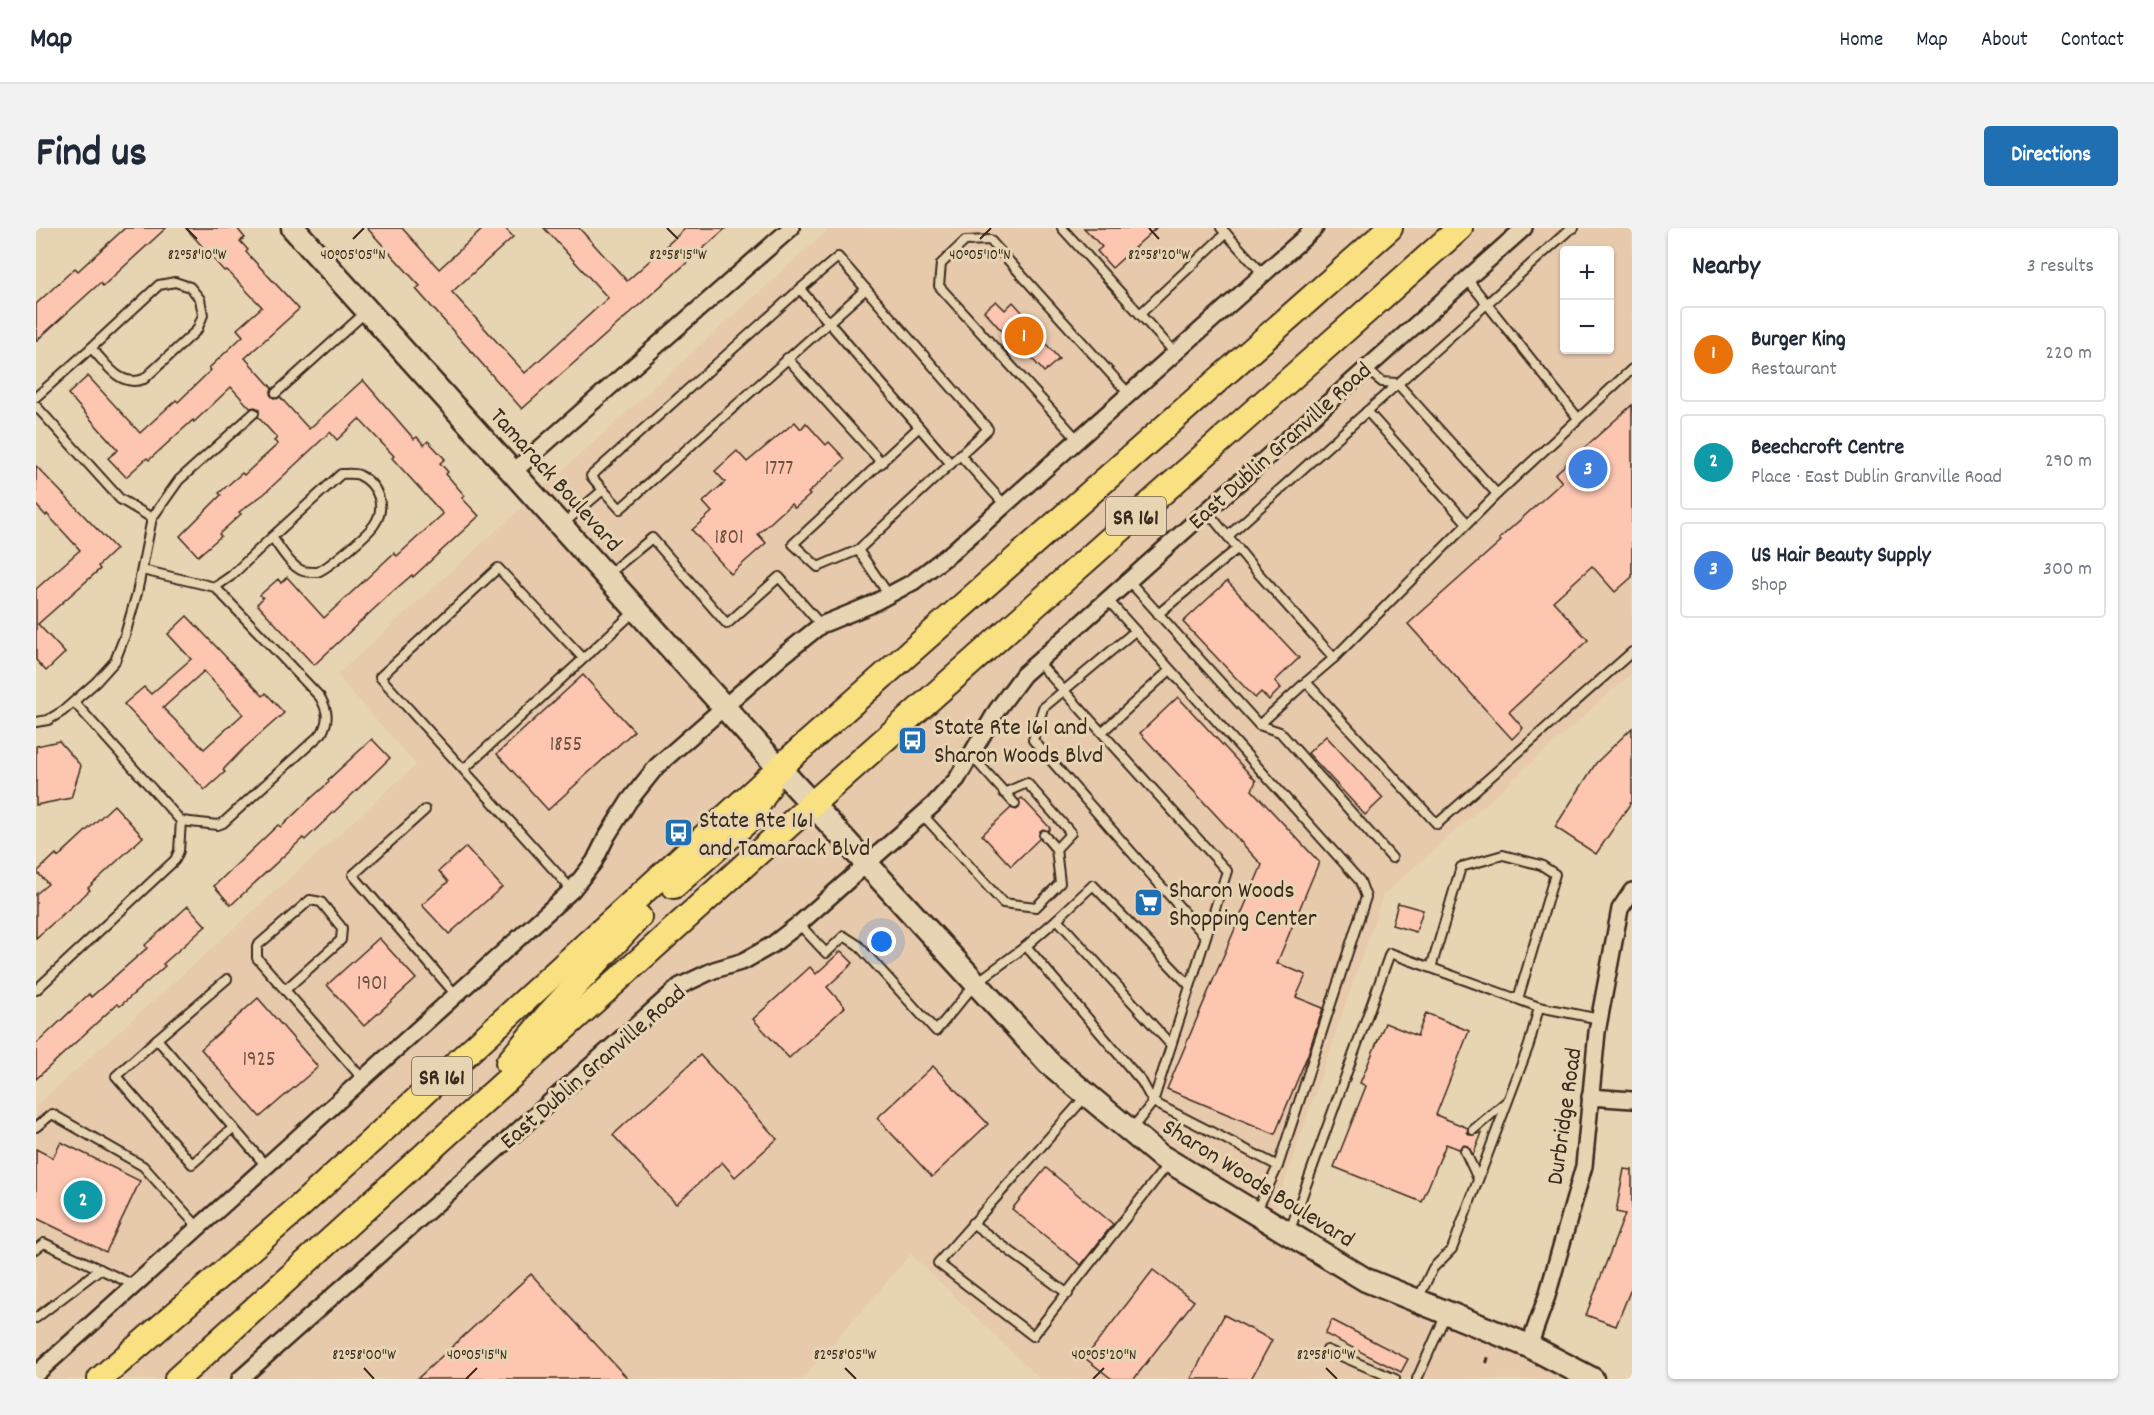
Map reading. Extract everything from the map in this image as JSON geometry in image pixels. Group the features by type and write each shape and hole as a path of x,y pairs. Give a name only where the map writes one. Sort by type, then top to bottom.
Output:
{"main road":[{"name":"SR 161","path":"100,1379 298,1208 779,768 1390,228"},
{"name":"East Dublin Granville Road","path":"177,1379 812,804 1460,228"},
{"path":"447,1136 548,1016 631,924 750,819 779,768"},
{"path":"111,1379 147,1339"}],"street":[{"name":"Tamarack Boulevard","path":"293,228 779,768"},
{"path":"513,472 791,228"},
{"path":"36,1374 572,890 594,862 629,801 657,766 821,625 913,582 1005,505 1316,228"},
{"name":"East Dublin Granville Road","path":"240,1379 680,986 714,970 744,961 771,945 799,924 922,814 957,779 997,710 1023,675 1524,228"},
{"name":"Sharon Woods Boulevard","path":"779,768 1049,1063 1170,1162 1366,1280 1528,1346 1567,1373 1592,1379"},
{"name":"Durbridge Road","path":"1528,1346 1547,1296 1584,1166 1600,1019 1620,909 1632,891"},
{"path":"1590,1097 1632,1100"}],"lane":[{"path":"1062,228 1175,353"},
{"path":"1228,536 1397,383 1574,228"},
{"path":"1140,314 1224,230 1263,274"},
{"path":"1078,440 939,286 941,264 965,241 990,240 1129,394"},
{"path":"866,289 621,509 591,476 838,257 866,289 988,429 858,550 818,567 793,544 919,428"},
{"path":"1467,279 1578,418"},
{"path":"36,397 159,285 175,282 182,284 190,287 200,299 203,315 197,330 144,379 134,383 123,381 91,348"},
{"path":"800,289 951,464"},
{"path":"276,393 368,310"},
{"path":"788,358 882,462"},
{"path":"1365,368 1382,382 1397,383 1497,494"},
{"path":"1259,725 1334,658 1467,523 1632,369"},
{"path":"36,406 120,500 152,518"},
{"path":"1367,411 1467,523"},
{"path":"36,722 48,720 74,702 115,661 125,635 142,570 152,518 179,480 254,413"},
{"path":"960,455 1005,505"},
{"path":"215,587 231,576 272,537 341,474 357,474 370,482 379,495 380,511 374,525 328,567 316,572 304,571 293,565 272,537"},
{"path":"562,525 603,490"},
{"path":"1206,510 1334,658"},
{"path":"607,575 652,538 727,624 779,577 821,625"},
{"path":"1158,614 1238,548"},
{"path":"858,550 889,595"},
{"path":"572,890 380,677 498,568 583,658"},
{"path":"74,702 181,821 223,824 322,733 327,721 327,708 320,697 215,587 142,570"},
{"path":"1127,580 1259,725 1280,732 1392,858"},
{"path":"1107,599 1360,881 1366,897 1278,1166 1255,1214"},
{"path":"464,769 637,609"},
{"path":"1135,631 1043,708 1033,740 1205,936"},
{"path":"1306,682 1437,824 1632,652"},
{"path":"1038,662 1227,871 1153,1102 1130,1131"},
{"path":"1102,732 1170,670"},
{"path":"970,754 1015,804"},
{"path":"1004,793 1027,783 1071,832 1056,849"},
{"path":"425,810 353,875 456,995"},
{"path":"922,814 1003,903 1036,907 1060,883 1056,849 1044,835"},
{"path":"36,990 175,860 179,850 181,821"},
{"path":"1431,968 1461,867 1503,855 1541,865 1555,874 1518,999"},
{"path":"799,924 826,953 844,936 858,945 936,1031 976,983 1026,946 1093,885 1189,986"},
{"path":"285,990 341,940 342,928 321,902 310,900 257,946 257,958 285,990 362,1078"},
{"path":"1057,920 1171,1045"},
{"path":"1026,946 1142,1082 1153,1102 1278,1166"},
{"path":"1288,1233 1390,953 1539,1007 1600,1019"},
{"path":"227,979 116,1076 192,1164 233,1128"},
{"path":"1417,1300 1433,1268 1452,1249 1529,1045 1539,1007"},
{"path":"157,1039 266,1166"},
{"path":"1087,1095 938,1263 1033,1336 1170,1162"},
{"path":"1473,1130 1508,1100"},
{"path":"36,1127 52,1114 143,1166 198,1227"},
{"path":"1465,1151 1478,1179"},
{"path":"972,1223 1068,1294"},
{"path":"36,1249 44,1243 134,1286"},
{"path":"36,1318 100,1269"},
{"path":"1417,1379 1446,1313"},
{"path":"1327,1350 1395,1379"}],"path":[{"path":"1486,1363 1489,1353"}],"shaded area":[{"path":"830,228 1632,228 1632,673 1383,895 1271,1222 1493,1324 1515,1320 1580,1379 1040,1379 911,1254 802,1379 36,1379 36,1106 416,765 337,675"}],"building":[{"path":"125,228 166,228 103,286 100,283 36,341 36,304 75,268 78,271"},
{"path":"186,228 237,228 245,238 240,241 248,250 246,252 299,309 245,358 272,388 270,394 272,397 277,399 280,397 309,429 363,380 414,439 417,437 424,445 428,441 445,459 440,463 448,472 446,474 465,496 462,498 479,516 314,665 257,604 263,598 260,595 278,579 281,583 287,577 324,618 394,553 397,556 443,514 359,419 337,440 330,432 264,494 239,512 241,514 219,534 221,536 198,556 180,536 221,495 219,493 242,473 244,475 278,444 274,441 277,438 258,417 259,409 250,408 231,387 194,422 193,420 149,460 147,458 126,477 108,458 118,450 68,394 88,376 140,433 176,400 178,402 211,370 209,368 243,336 237,329 262,307 227,270 224,271"},
{"path":"367,228 402,228 439,269 484,228 505,228 513,237 452,292 525,373 608,298 544,228 579,228 627,281 686,228 726,228 522,409 416,289 420,286"},
{"path":"1084,228 1156,228 1112,268 1097,251 1102,247"},
{"path":"996,301 1005,310 1013,302 1043,335 1040,337 1059,359 1044,372 1028,354 1025,357 984,311"},
{"path":"1632,405 1632,577 1615,592 1592,566 1553,601 1588,640 1509,712 1523,728 1512,739 1408,624 1501,541 1499,539 1562,482 1555,474"},
{"path":"795,422 801,429 806,423 826,445 829,442 845,459 795,508 791,504 758,534 766,543 731,574 692,530 712,512 703,502 725,482 715,471 737,451 747,462"},
{"path":"36,466 116,549 98,566 100,569 38,624 65,653 46,671 36,660 36,589 80,550 36,505"},
{"path":"1227,581 1299,658 1275,681 1281,688 1269,700 1261,692 1255,698 1183,622"},
{"path":"187,616 263,696 266,693 284,713 242,750 223,770 225,772 205,790 124,704 144,687 151,694 191,659 168,634","holes":["204,671 243,714 204,749 163,708"]},
{"path":"583,675 634,731 548,810 497,754"},
{"path":"1178,697 1256,781 1252,790 1319,862 1277,963 1306,975 1296,997 1323,1008 1308,1054 1275,1134 1167,1089 1262,865 1140,733"},
{"path":"1632,728 1632,801 1596,854 1555,827 1596,763"},
{"path":"1326,736 1383,798 1365,815 1308,753"},
{"path":"372,739 390,758 305,840 303,838 231,905 214,886 278,825 281,827"},
{"path":"59,741 81,766 71,798 36,805 36,746"},
{"path":"1022,798 1050,828 1048,831 1043,829 1040,831 1039,839 1011,866 982,835 1011,808 1016,810 1019,808 1019,800"},
{"path":"114,805 143,837 88,888 90,890 36,938 36,894 48,884 37,872 56,854 58,857"},
{"path":"466,847 502,887 449,934 422,905 448,882 439,871"},
{"path":"1398,903 1423,910 1416,932 1392,925"},
{"path":"188,906 206,926 163,964 165,966 120,1006 117,1004 36,1079 36,1044 89,994 91,997 147,948 145,945"},
{"path":"379,938 416,979 364,1026 327,985"},
{"path":"841,951 853,963 827,987 845,1007 789,1058 753,1019 810,967 816,974"},
{"path":"258,998 318,1067 260,1117 201,1049"},
{"path":"1426,1013 1469,1031 1436,1115 1468,1128 1467,1132 1470,1135 1482,1133 1473,1155 1468,1146 1463,1145 1459,1149 1446,1144 1422,1202 1334,1167 1366,1086 1360,1083 1385,1023 1417,1036"},
{"path":"700,1055 777,1139 735,1177 722,1162 676,1204 613,1135"},
{"path":"933,1066 988,1124 932,1177 877,1118"},
{"path":"61,1142 140,1181 106,1252 36,1218 36,1149 53,1158"},
{"path":"1046,1168 1113,1224 1081,1265 1012,1209"},
{"path":"1624,1169 1632,1170 1632,1286 1616,1326 1586,1315 1625,1214 1616,1212"},
{"path":"1153,1270 1194,1301 1134,1379 1112,1379 1085,1358"},
{"path":"531,1274 628,1379 417,1379"},
{"path":"1224,1315 1272,1340 1251,1379 1191,1379"},
{"path":"1332,1320 1408,1359 1401,1372 1325,1334"}],"place":[{"name":"Burger King","path":"1024,336"},
{"name":"US Hair Beauty Supply","path":"1588,469"},
{"name":"State Rte 161 and Sharon Woods Blvd","path":"913,740"},
{"name":"State Rte 161 and Tamarack Blvd","path":"678,833"},
{"name":"Sharon Woods Shopping Center","path":"1148,903"},
{"name":"Beechcroft Centre","path":"83,1200"}]}
